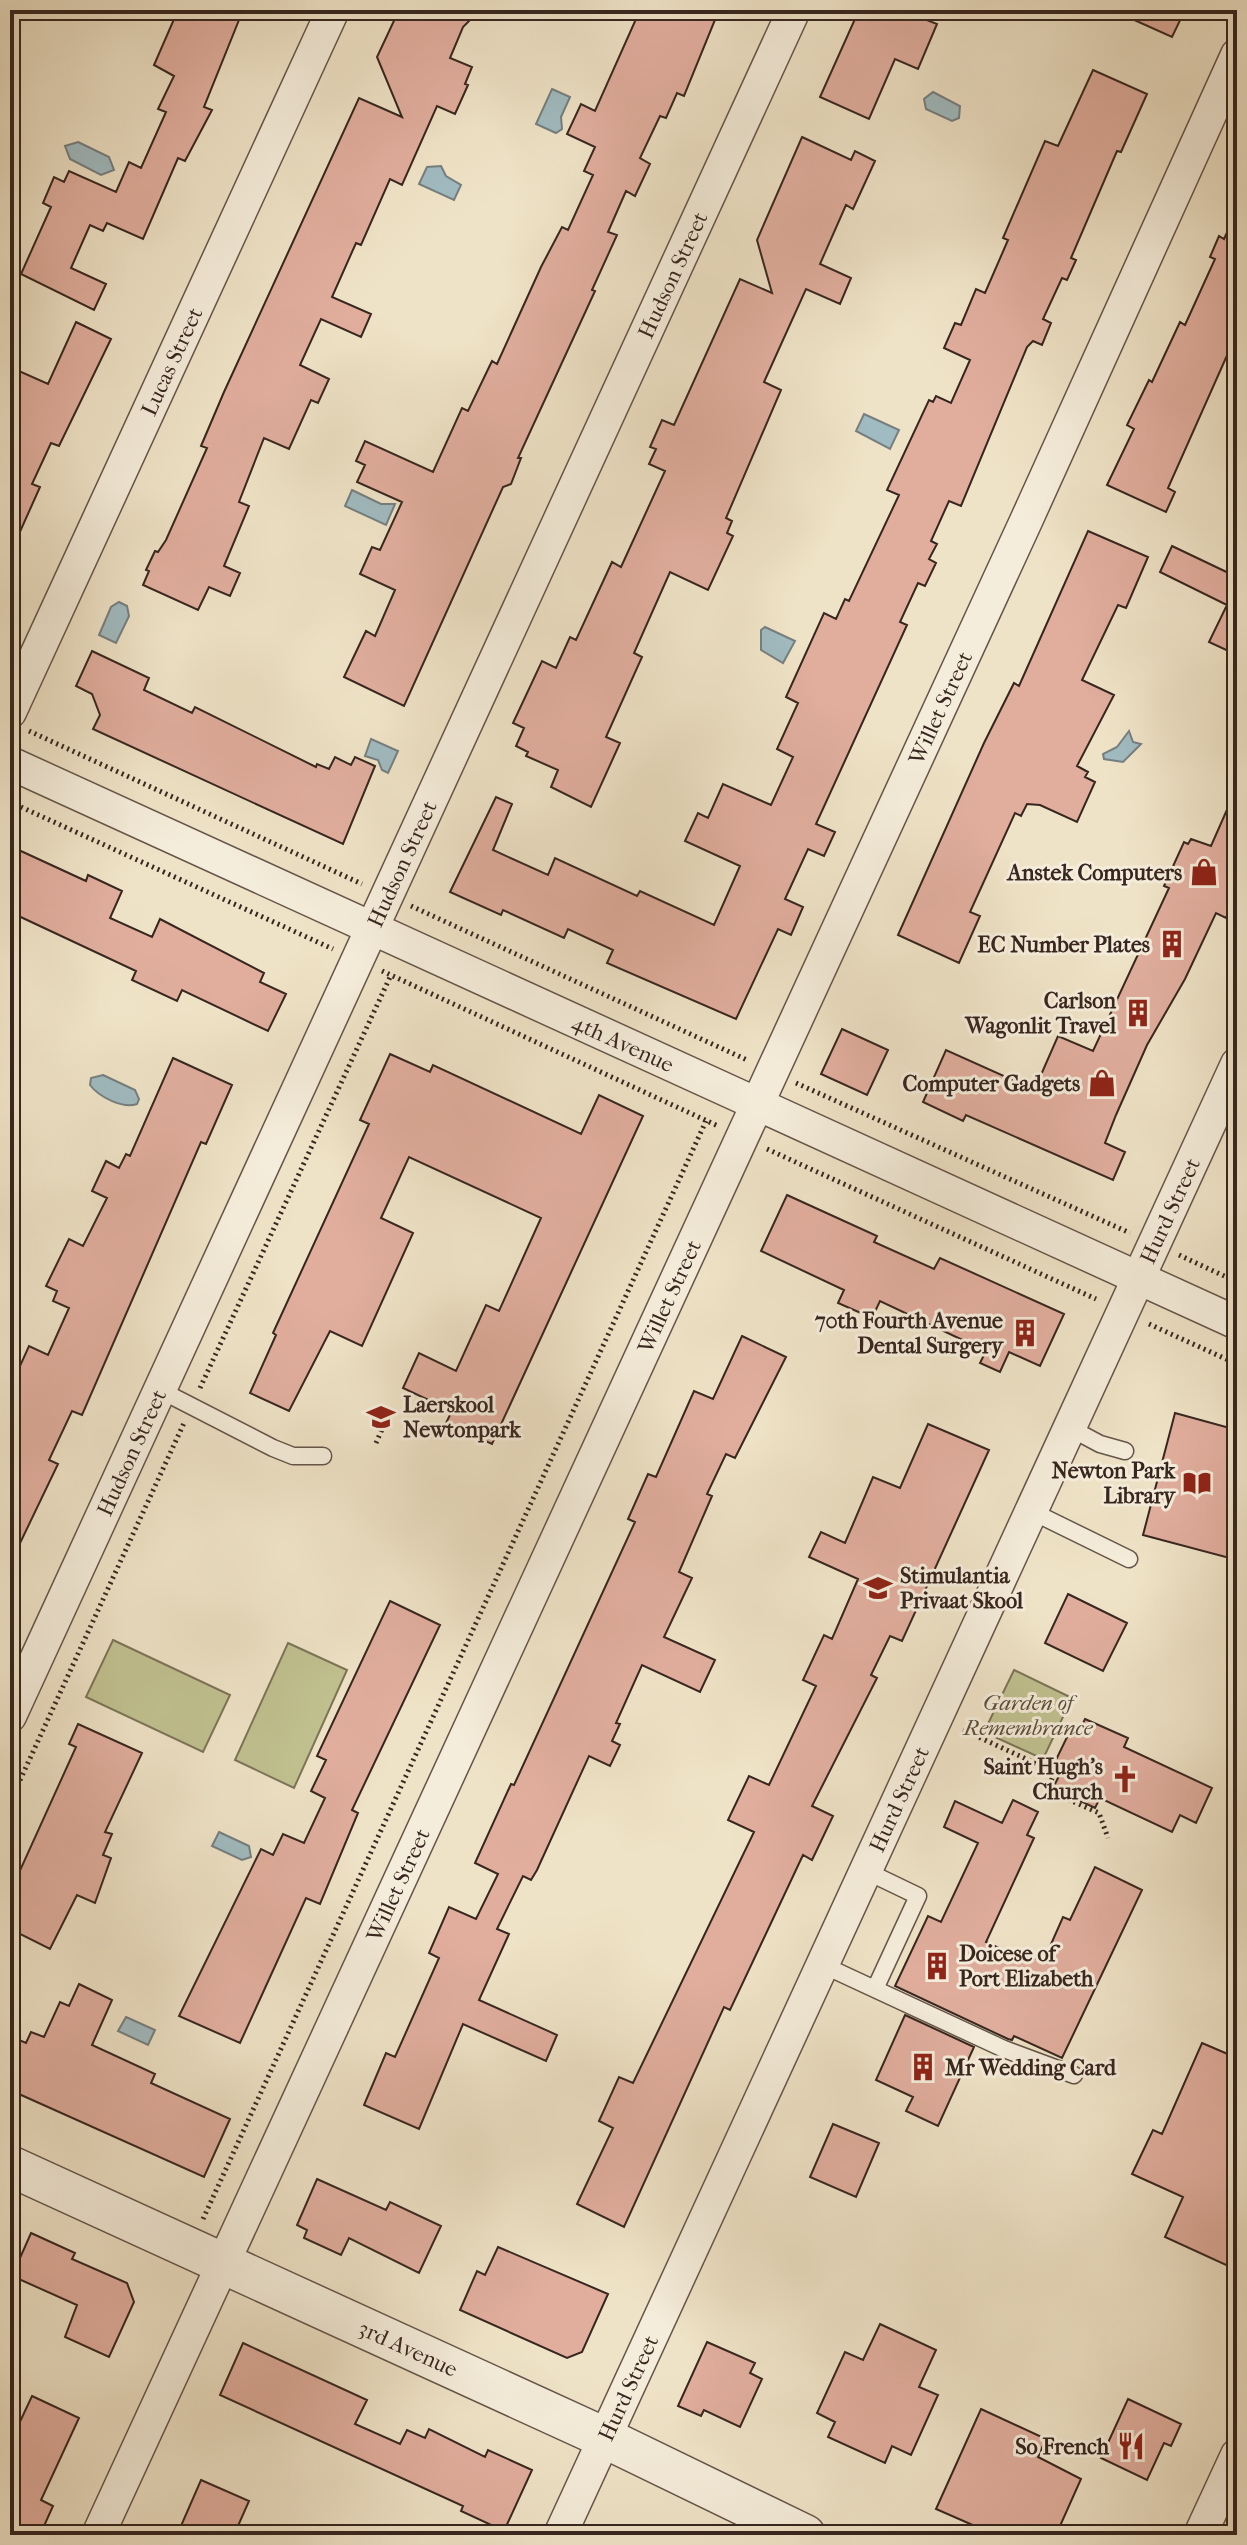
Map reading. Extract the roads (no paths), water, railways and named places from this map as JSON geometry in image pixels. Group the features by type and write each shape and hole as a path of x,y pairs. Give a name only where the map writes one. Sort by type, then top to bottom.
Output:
{"street":[{"name":"Lucas Street","path":"17,721 333,10"},
{"name":"Hudson Street","path":"10,1716 794,10"},
{"name":"Willet Street","path":"98,2535 1237,55"},
{"name":"4th Avenue","path":"10,763 757,1101 1237,1323"},
{"name":"Hurd Street","path":"560,2535 1237,1064"},
{"name":"3rd Avenue","path":"10,2166 605,2438 805,2535"},
{"path":"1200,2535 1237,2455"}],"lane":[{"path":"160,1390 273,1448 293,1456 323,1456"},
{"path":"1070,1428 1100,1444 1125,1451"},
{"path":"1031,1511 1129,1559"},
{"path":"866,1871 918,1896 875,1989"},
{"path":"823,1965 1004,2049 1074,2075"}],"water":[{"path":"552,89 570,97 561,117 562,129 556,133 536,124"},
{"path":"933,92 960,106 959,118 952,121 926,109 924,99"},
{"path":"78,142 109,157 114,170 101,175 70,159 65,146"},
{"path":"441,166 446,176 461,185 454,200 419,184 427,167"},
{"path":"864,414 899,430 890,449 856,431"},
{"path":"352,490 381,504 395,504 386,525 345,506"},
{"path":"119,602 127,606 129,616 116,643 99,635 111,607"},
{"path":"765,627 795,641 783,663 761,650 761,630"},
{"path":"1129,731 1133,742 1141,744 1123,762 1104,759 1103,754 1117,747"},
{"path":"371,739 398,751 388,773 382,770 378,760 365,756"},
{"path":"103,1075 135,1090 139,1099 137,1104 118,1103 94,1089 90,1085 91,1078"},
{"path":"219,1832 249,1846 251,1857 242,1860 212,1846"},
{"path":"126,2017 155,2030 148,2045 118,2031"}],"place":[{"name":"Anstek Computers","path":"1204,872"},
{"name":"EC Number Plates","path":"1172,944"},
{"name":"Carlson Wagonlit Travel","path":"1138,1013"},
{"name":"Computer Gadgets","path":"1102,1083"},
{"name":"70th Fourth Avenue Dental Surgery","path":"1025,1333"},
{"name":"Laerskool Newtonpark","path":"381,1417"},
{"name":"Newton Park Library","path":"1197,1483"},
{"name":"Stimulantia Privaat Skool","path":"878,1588"},
{"name":"Saint Hugh's Church","path":"1125,1779"},
{"name":"Doicese of Port Elizabeth","path":"937,1966"},
{"name":"Mr Wedding Card","path":"923,2067"},
{"name":"So French","path":"1131,2446"}],"park label":[{"name":"Garden of Remembrance","path":"1028,1714"}]}
